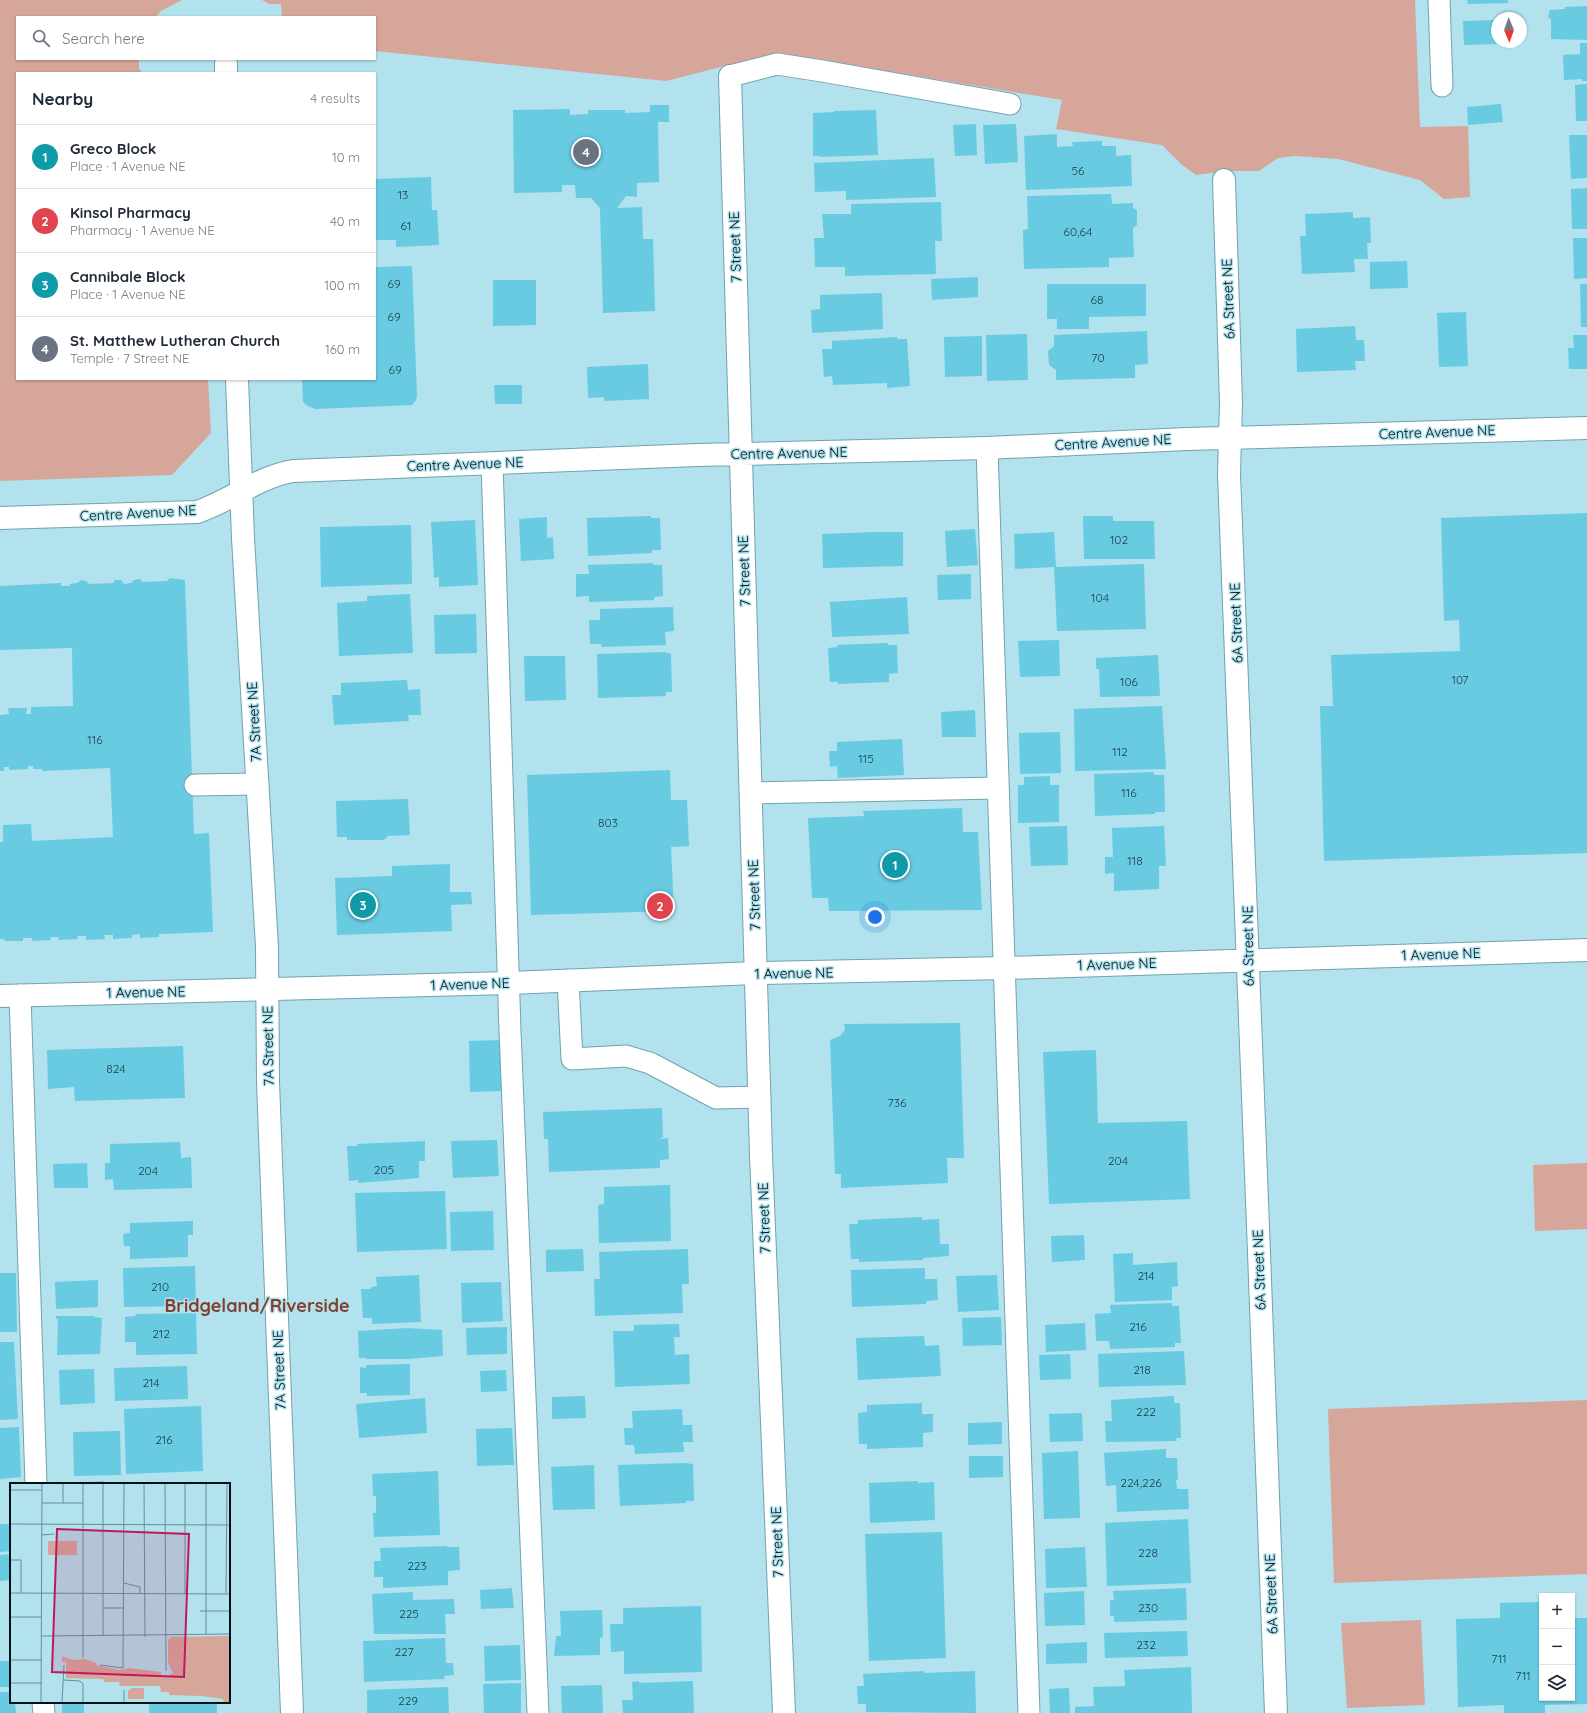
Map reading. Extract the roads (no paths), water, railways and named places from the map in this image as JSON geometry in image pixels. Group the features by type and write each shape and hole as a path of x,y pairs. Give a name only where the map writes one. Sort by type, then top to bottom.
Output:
{"street":[{"name":"7 Street NE","path":"730,76 760,1097 784,1713"},
{"name":"6A Street NE","path":"1224,180 1231,402 1229,474 1247,898 1248,960 1276,1713"},
{"name":"7A Street NE","path":"237,380 241,492 267,947 268,1082 292,1713"},
{"name":"Centre Avenue NE","path":"0,518 197,512 211,507 279,474 293,472 741,454 987,448 1587,428"},
{"name":"1 Avenue NE","path":"10,995 509,982 756,973 1005,968 1587,950"}],"lane":[{"path":"1439,0 1442,86"},
{"path":"730,76 777,64 822,70 1010,104"},
{"path":"987,448 1029,1713"},
{"path":"492,463 509,982 538,1713"},
{"path":"195,785 258,784"},
{"path":"751,793 998,788"},
{"path":"568,980 572,1059 626,1056 650,1063 716,1098 760,1097"},
{"path":"10,995 36,1483"},
{"path":"43,1703 44,1713"}],"place":[{"name":"St. Matthew Lutheran Church","path":"586,152"},
{"name":"Greco Block","path":"895,865"},
{"name":"Cannibale Block","path":"363,905"},
{"name":"Kinsol Pharmacy","path":"660,906"}],"district":[{"name":"Bridgeland/Riverside","path":"257,1306"}]}
